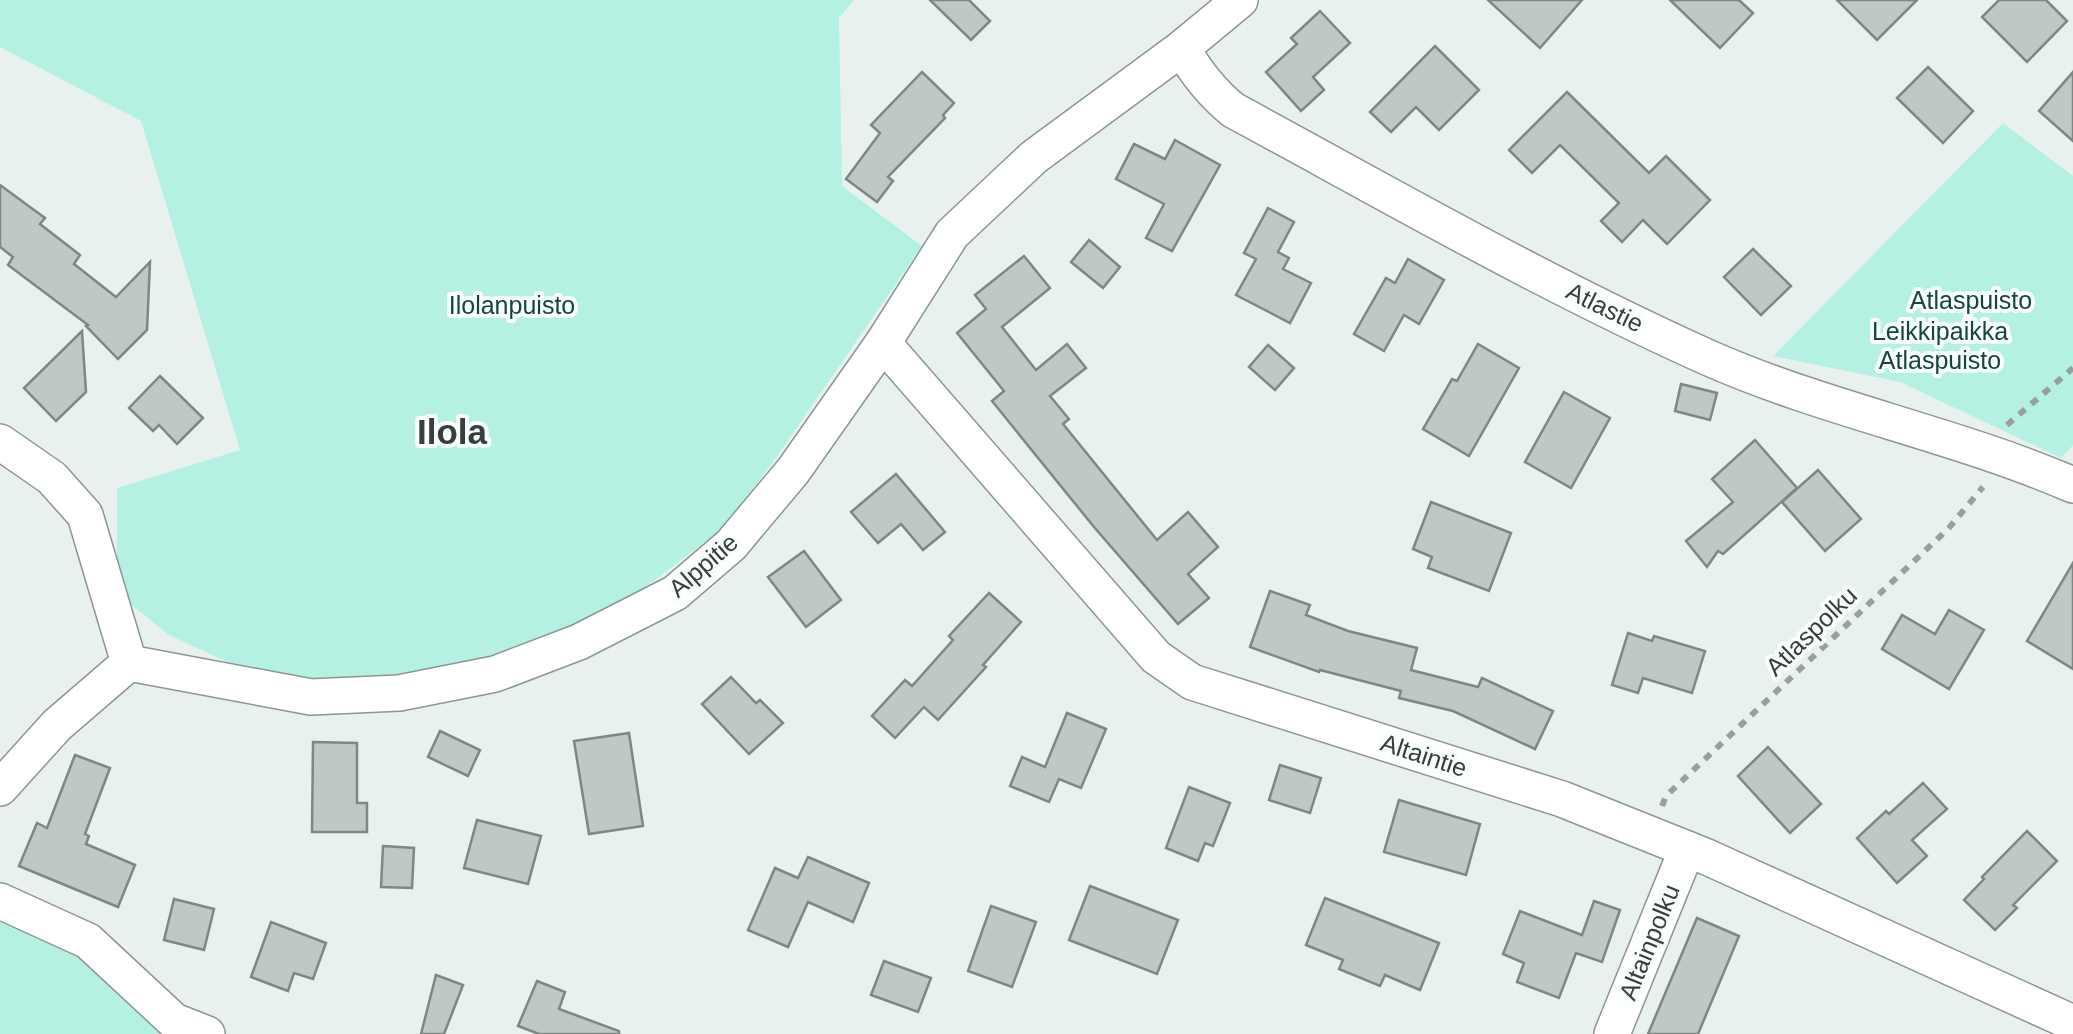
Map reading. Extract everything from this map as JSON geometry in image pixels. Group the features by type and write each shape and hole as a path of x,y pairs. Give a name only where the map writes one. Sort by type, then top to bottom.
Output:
{"street":[{"name":"Alppitie","path":"129,663 310,697 399,694 495,674 579,642 675,593 731,545 792,472 883,343 952,234 1034,157 1182,48 1240,0"},
{"name":"Atlastie","path":"1182,48 1194,70 1233,110 1550,282 1711,358 1803,394 1993,455 2073,486"},
{"name":"Altaintie","path":"883,343 1156,657 1192,682 1562,799 1687,849 2073,1023"},
{"path":"0,442 52,478 84,515 129,663 57,725 0,788"},
{"name":"Altainpolku","path":"1612,1034 1687,849"},
{"path":"0,901 88,941 174,1021 207,1034"}],"path":[{"name":"Atlaspolku","path":"1649,834 1666,796 1948,529 2020,413 2073,368"}],"green space":[{"name":"Ilolanpuisto","path":"0,0 854,0 839,18 842,186 922,246 723,528 643,589 569,635 461,671 361,683 257,676 169,635 117,593 117,488 240,450 141,121 0,47"},
{"name":"Atlaspuisto","path":"2003,123 2073,176 2073,445 2061,458 1900,382 1773,356"},
{"path":"0,922 91,963 179,1034 0,1034"}],"building":[{"path":"930,0 969,0 990,21 971,40"},
{"path":"1488,0 1582,0 1540,48"},
{"path":"1670,0 1739,0 1753,13 1720,48"},
{"path":"1837,0 1917,0 1877,40"},
{"path":"1999,0 2046,0 2067,21 2027,62 1982,17"},
{"path":"1320,11 1350,43 1313,77 1324,90 1301,111 1266,72 1297,44 1291,38"},
{"path":"1435,46 1479,90 1439,130 1416,107 1391,132 1370,112"},
{"path":"1928,67 1973,111 1943,143 1897,98"},
{"path":"922,72 954,103 943,115 945,118 888,177 893,181 877,202 846,179 880,133 871,125"},
{"path":"2073,72 2073,141 2039,111"},
{"path":"1567,92 1649,173 1666,156 1710,200 1667,244 1643,220 1622,242 1601,221 1619,203 1560,145 1532,173 1509,150"},
{"path":"1175,140 1220,165 1172,251 1146,238 1164,204 1116,179 1134,144 1165,159"},
{"path":"0,185 45,218 40,224 80,255 74,264 116,297 150,262 147,330 118,359 88,325 8,265 13,257 0,247"},
{"path":"1268,208 1294,222 1278,252 1289,258 1283,269 1311,283 1290,323 1236,295 1256,259 1244,253"},
{"path":"1089,240 1120,267 1103,288 1071,262"},
{"path":"1753,249 1791,286 1761,315 1724,277"},
{"path":"1024,256 1050,288 1002,327 1036,370 1067,344 1086,368 1050,396 1069,419 1063,424 1157,540 1188,512 1218,547 1188,574 1209,598 1178,624 992,401 1004,391 957,333 986,309 975,295"},
{"path":"1408,259 1444,280 1419,324 1404,315 1384,351 1354,334 1386,278 1395,283"},
{"path":"82,331 86,392 56,421 24,388"},
{"path":"1478,344 1519,368 1469,456 1423,429"},
{"path":"1268,345 1294,368 1275,390 1249,367"},
{"path":"160,376 203,418 177,444 159,425 153,431 129,408"},
{"path":"1681,384 1717,393 1710,420 1675,411"},
{"path":"1564,392 1610,418 1571,488 1525,462"},
{"path":"1755,440 1797,488 1723,554 1718,551 1707,567 1686,541 1733,502 1712,479"},
{"path":"1818,470 1861,519 1825,551 1782,502"},
{"path":"896,474 945,532 923,550 901,524 878,543 851,512"},
{"path":"1431,502 1511,533 1489,591 1428,568 1432,557 1413,549"},
{"path":"804,551 841,600 806,627 768,577"},
{"path":"2073,563 2073,669 2027,641"},
{"path":"1270,591 1310,605 1306,615 1348,631 1417,648 1411,670 1478,687 1482,678 1553,711 1535,749 1453,711 1399,698 1401,691 1319,672 1250,647"},
{"path":"989,593 1021,622 938,720 924,707 895,738 872,716 905,680 912,686 953,640 949,636"},
{"path":"1949,610 1984,630 1949,689 1882,649 1902,615 1935,634"},
{"path":"1628,633 1705,651 1692,693 1643,678 1638,693 1612,685"},
{"path":"731,677 783,723 749,754 702,704"},
{"path":"1067,713 1106,729 1081,788 1059,779 1049,802 1010,786 1022,757 1045,767"},
{"path":"440,731 480,750 468,776 428,757"},
{"path":"629,733 643,826 589,834 574,741"},
{"path":"313,742 357,743 357,803 367,803 367,832 312,832"},
{"path":"1768,747 1821,804 1790,833 1738,776"},
{"path":"75,755 110,768 85,834 89,836 86,844 135,865 118,907 19,866 37,823 47,828"},
{"path":"1280,765 1321,778 1310,813 1269,800"},
{"path":"1923,783 1947,809 1912,840 1927,856 1897,883 1857,838"},
{"path":"1189,787 1230,803 1213,846 1205,843 1198,861 1166,848"},
{"path":"1399,800 1480,824 1466,875 1384,852"},
{"path":"477,820 541,836 528,884 464,868"},
{"path":"2027,831 2057,861 2013,905 2017,908 1995,930 1964,900"},
{"path":"383,846 414,848 412,888 381,887"},
{"path":"808,857 869,883 853,922 808,902 788,947 748,930 775,868 798,878"},
{"path":"1090,886 1178,920 1157,974 1069,940"},
{"path":"1325,898 1439,943 1420,990 1385,975 1380,986 1339,969 1343,960 1306,945"},
{"path":"174,899 214,909 204,950 164,940"},
{"path":"1594,901 1620,910 1602,962 1576,953 1559,998 1517,982 1524,963 1503,954 1520,911 1582,935"},
{"path":"991,906 1036,922 1012,987 968,971"},
{"path":"1697,918 1739,936 1698,1034 1648,1034"},
{"path":"271,922 326,943 313,979 294,973 288,991 251,977"},
{"path":"884,961 931,978 918,1012 871,995"},
{"path":"436,975 463,985 444,1034 421,1034"},
{"path":"537,981 565,992 559,1009 619,1034 539,1034 518,1026"}],"district":[{"name":"Ilola","path":"452,431"}],"park label":[{"name":"Leikkipaikka Atlaspuisto","path":"1940,346"}]}
